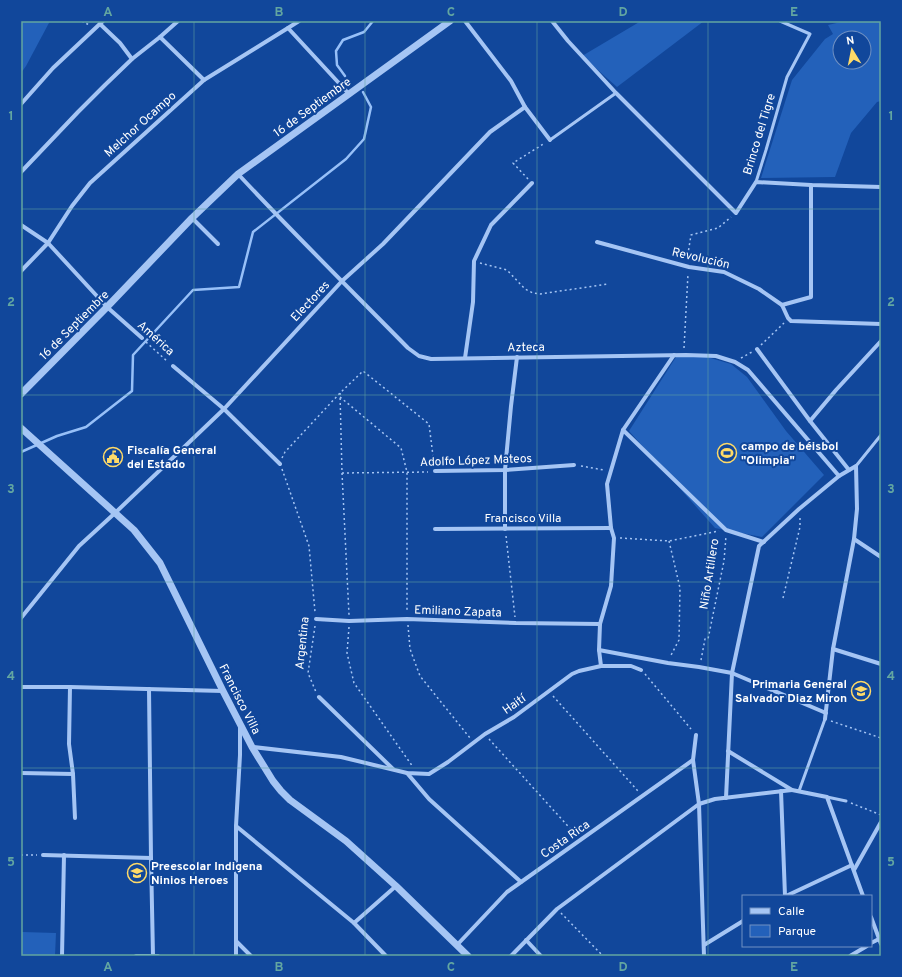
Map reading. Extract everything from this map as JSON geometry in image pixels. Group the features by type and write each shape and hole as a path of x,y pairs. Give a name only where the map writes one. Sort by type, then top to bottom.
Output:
{"street":[{"path":"21,172 78,112 132,59 178,21"},
{"name":"Melchor Ocampo","path":"21,271 48,243 72,206 90,183 204,80 298,21"},
{"name":"16 de Septiembre","path":"21,394 192,218 238,174 450,21"},
{"path":"465,21 511,81 525,107 550,140"},
{"path":"552,21 568,41 616,93 736,213"},
{"path":"21,104 53,68 102,22 132,59"},
{"path":"288,28 350,94"},
{"path":"160,37 204,80"},
{"name":"Electores","path":"21,618 79,546 224,409 342,280 384,244 490,132 525,107"},
{"name":"Azteca","path":"238,174 408,348 419,356 431,359 674,355 716,356 736,362 748,370 839,476"},
{"path":"756,182 881,187"},
{"name":"Brinco del Tigre","path":"736,213 756,182"},
{"path":"466,358 473,302 474,261 491,225 532,183"},
{"path":"811,185 811,297 782,305 788,318 791,320 881,324"},
{"path":"192,218 218,244"},
{"name":"América","path":"21,225 48,243 107,307 142,338"},
{"name":"Revolución","path":"597,242 689,267 724,272 759,289 782,305"},
{"path":"810,421 881,341"},
{"path":"757,349 810,421 849,470"},
{"path":"601,666 599,650 600,624 611,586 614,538 611,528 607,484 610,471 623,430 674,355"},
{"path":"505,529 505,470 517,357"},
{"name":"América","path":"173,366 224,409 280,464"},
{"name":"Francisco Villa","path":"21,428 134,530 160,563 222,691 252,747 273,781 290,800 346,841 396,886 468,956"},
{"name":"Niño Artillero","path":"623,430 726,530"},
{"name":"Adolfo López Mateos","path":"435,471 505,470 574,465"},
{"path":"726,798 732,673 759,546 799,509 839,476 856,466 857,509 854,539 833,648 825,719"},
{"name":"Francisco Villa","path":"435,529 611,528"},
{"path":"726,530 764,542"},
{"path":"854,539 881,557"},
{"name":"Emiliano Zapata","path":"316,619 349,621 407,619 600,624"},
{"path":"833,648 881,664"},
{"path":"599,650 732,673 826,713"},
{"name":"Haití","path":"252,747 341,757 407,773 428,774 448,762 485,734 514,717 572,674 601,666 631,666 641,670"},
{"path":"21,687 222,691"},
{"path":"70,687 69,744 74,774 75,818"},
{"path":"149,689 153,956"},
{"path":"319,697 394,770"},
{"path":"236,956 236,826 240,755 240,724"},
{"path":"696,735 693,760 699,804 704,956"},
{"path":"728,751 792,790"},
{"name":"Costa Rica","path":"457,945 507,892 693,760"},
{"path":"21,773 74,774"},
{"path":"407,773 429,799 521,882"},
{"path":"511,956 557,909 699,804 715,799 792,790 827,797 863,895"},
{"path":"781,791 785,895"},
{"path":"854,870 881,822"},
{"path":"236,826 354,923 386,956"},
{"path":"43,855 151,858"},
{"path":"62,956 64,855"},
{"path":"787,895 852,865"},
{"path":"354,923 396,886"},
{"path":"872,919 881,944"},
{"path":"704,945 742,922"},
{"path":"526,940 541,956"},
{"path":"236,941 251,956"},
{"path":"850,956 865,947"},
{"path":"136,956 158,956"}],"lane":[{"name":"Brinco del Tigre","path":"756,182 787,77 810,34 780,21"},
{"path":"550,140 616,93"},
{"path":"856,466 881,435"},
{"path":"799,791 825,719"},
{"path":"827,797 846,801"}],"path":[{"path":"532,183 513,163 550,140"},
{"path":"683,355 689,267 687,261 691,235 718,228 736,213"},
{"path":"474,261 506,270 525,289 533,293 540,294 608,284"},
{"path":"736,362 757,349 788,318"},
{"name":"América","path":"142,338 173,366"},
{"path":"280,464 285,452 340,393 363,371 429,424 435,471"},
{"path":"340,393 349,621 347,654 354,683 418,774"},
{"path":"340,397 401,448 407,472 407,619 410,649 420,676 474,742"},
{"name":"Argentina","path":"280,464 309,546 316,619 308,673 319,697"},
{"path":"574,465 610,471"},
{"name":"Adolfo López Mateos","path":"342,473 435,471"},
{"path":"783,598 800,527 799,509"},
{"path":"505,529 516,623"},
{"path":"614,538 669,541 726,530"},
{"name":"Niño Artillero","path":"699,667 705,639 708,638 724,561 726,530"},
{"path":"668,663 679,640 680,610 680,588 669,541"},
{"path":"641,670 696,735"},
{"path":"549,691 643,796"},
{"path":"825,719 881,738"},
{"path":"485,734 580,840"},
{"path":"846,801 881,815"},
{"path":"21,855 43,855"},
{"path":"557,909 603,956"}],"green space":[{"path":"21,21 50,21 21,73"},
{"path":"641,21 704,21 617,87 582,56"},
{"path":"845,21 881,21 881,101 877,102 851,133 835,177 761,178 792,80 825,39 832,35 832,70 872,70 872,30 832,30 832,32 828,25"},
{"name":"campo de béisbol \"Olimpia\"","path":"676,357 707,357 731,364 747,377 786,431 824,475 762,537 715,528 629,431"},
{"path":"21,900 22,932 56,933 55,956 21,956"}],"waterway":[{"path":"345,76 337,65 336,51 343,40 364,32 373,21"},
{"path":"21,452 57,436 86,427 132,391 133,355 193,290 239,287 253,232 346,159 364,139 371,107 363,92"}],"place":[{"name":"campo de béisbol \"Olimpia\"","path":"727,453"},
{"name":"Fiscalía General del Estado","path":"113,457"},
{"name":"Primaria General Salvador Diaz Miron","path":"861,691"},
{"name":"Preescolar Indigena Ninios Heroes","path":"137,873"}]}
